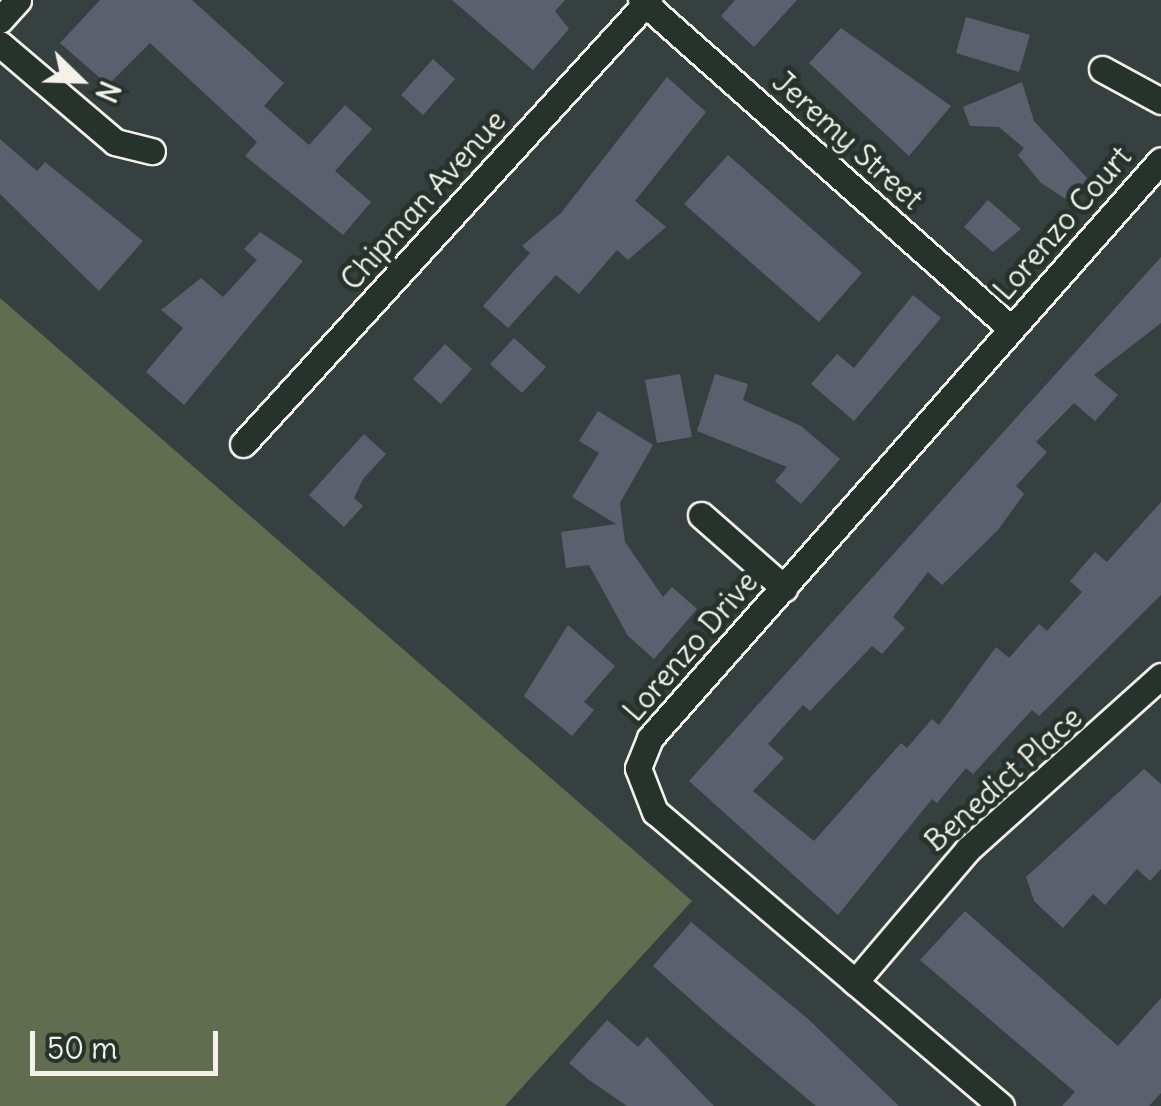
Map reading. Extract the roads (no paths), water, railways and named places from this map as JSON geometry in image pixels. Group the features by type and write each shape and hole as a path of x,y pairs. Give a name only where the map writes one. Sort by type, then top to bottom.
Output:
{"street":[{"path":"0,20 18,0"},
{"name":"Jeremy Street","path":"645,1 1012,329"},
{"name":"Chipman Avenue","path":"243,444 645,1"},
{"path":"0,44 115,142 152,151"},
{"path":"1102,69 1161,101"},
{"name":"Lorenzo Court","path":"1012,329 1161,160"},
{"name":"Lorenzo Drive","path":"986,1101 855,982 655,812 640,784 650,738 1012,329"},
{"path":"702,515 784,588"},
{"name":"Benedict Place","path":"855,982 968,848 1161,676"}]}
